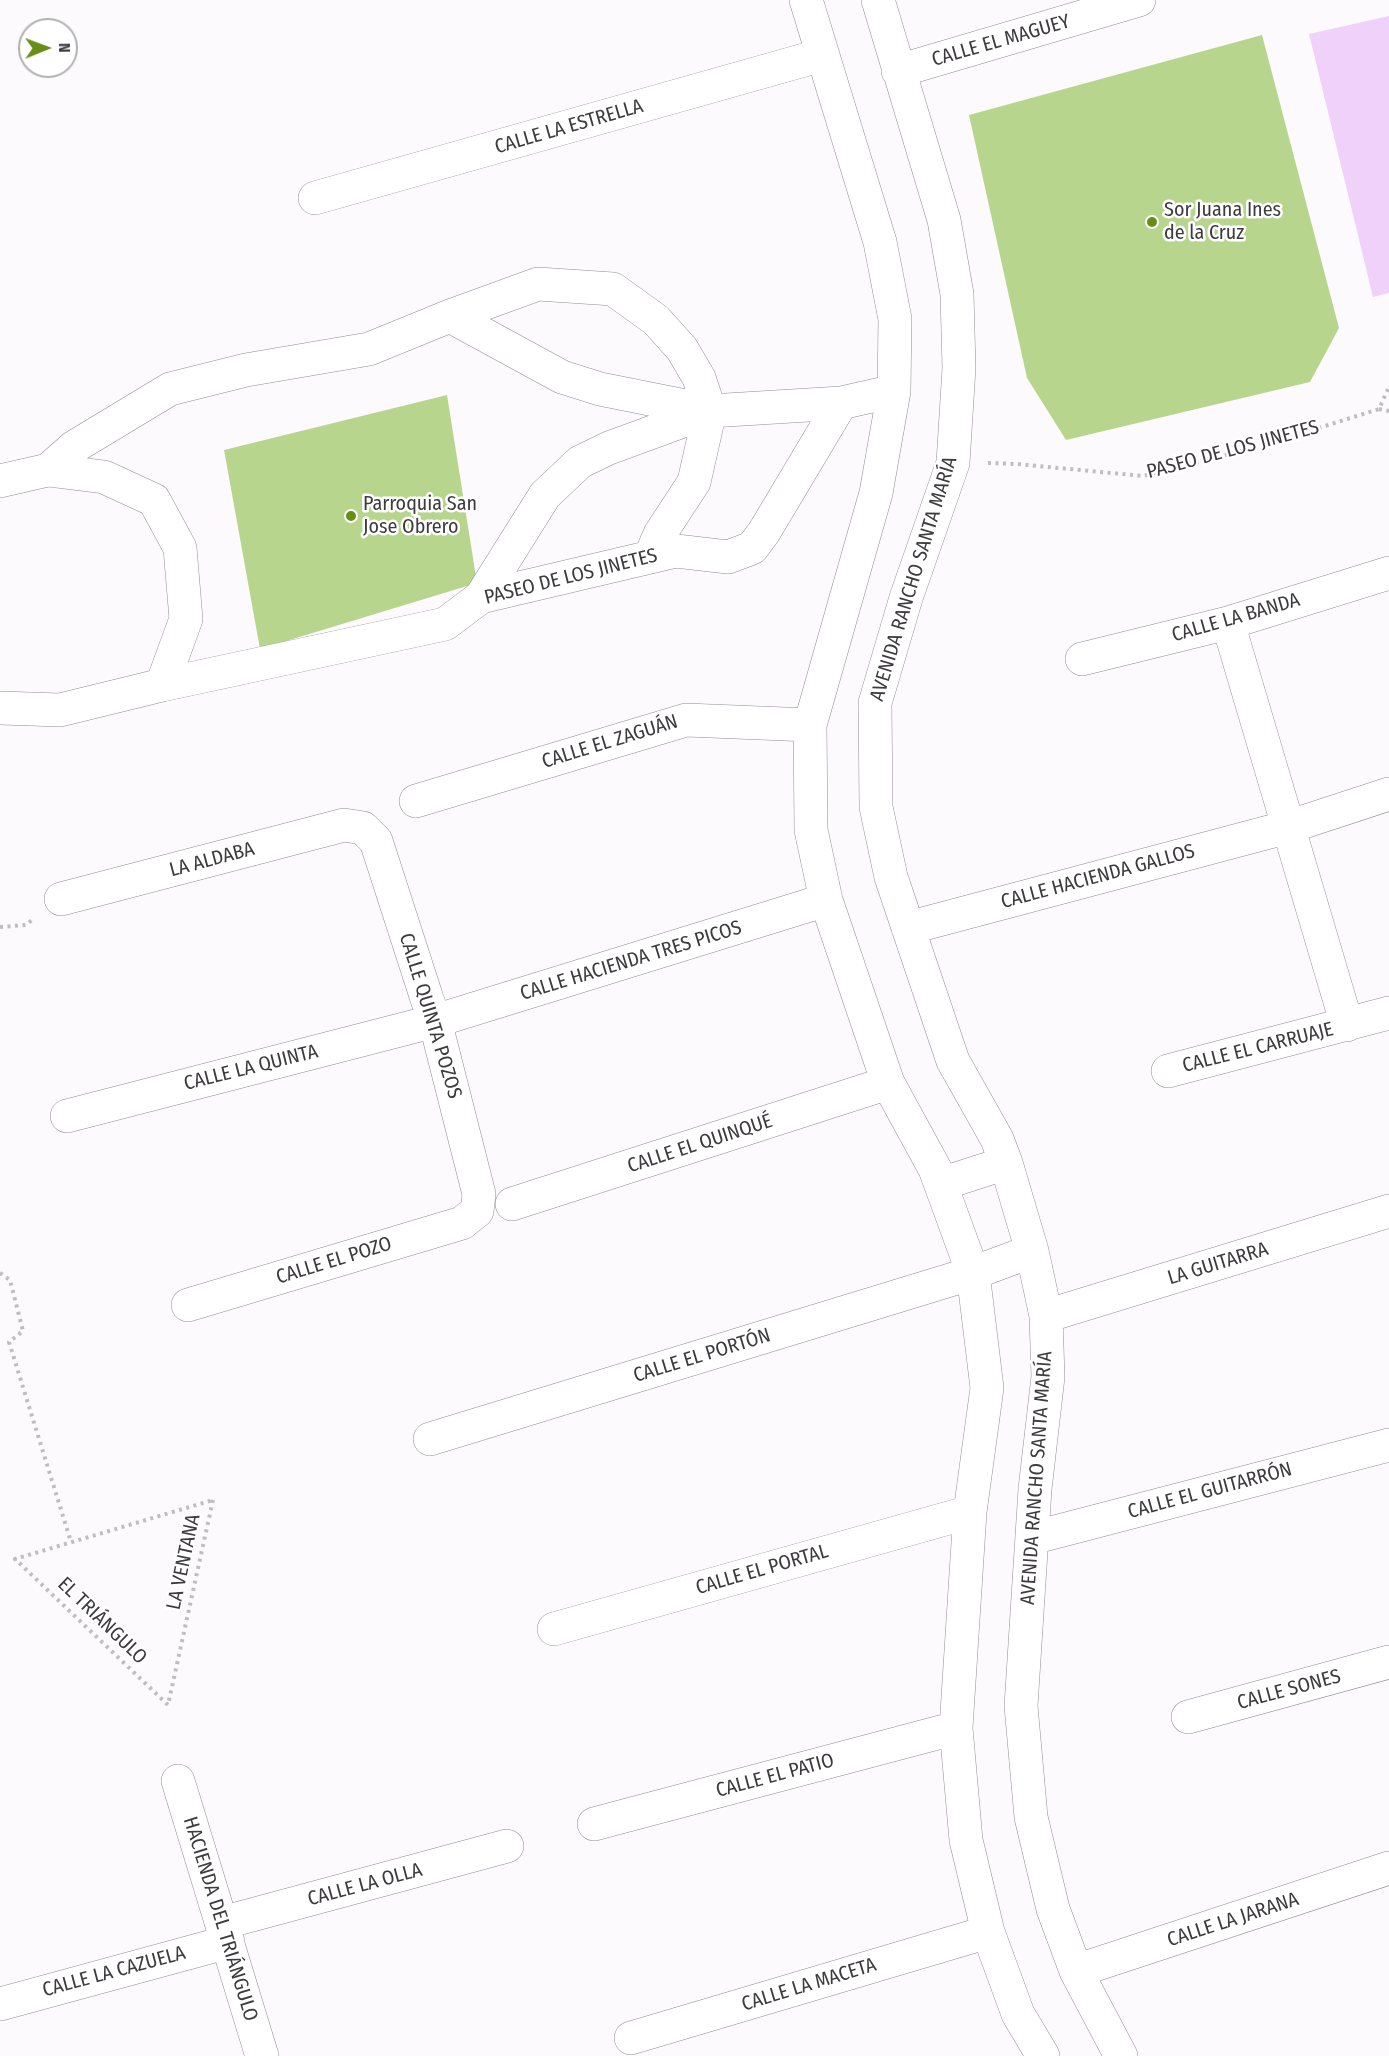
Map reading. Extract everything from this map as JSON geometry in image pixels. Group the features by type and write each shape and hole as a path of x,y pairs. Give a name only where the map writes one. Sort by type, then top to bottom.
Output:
{"street":[{"path":"807,0 880,242 895,319 894,391 876,493 810,726 811,830 826,900 888,1083 935,1169 973,1274 987,1388 970,1512 956,1728 966,1840 988,1932 1018,2014 1043,2056"},
{"name":"AVENIDA RANCHO SANTA MARÍA","path":"878,0 944,220 957,294 959,369 953,463 906,598 875,703 876,807 891,877 953,1060 997,1139 1006,1163 1032,1251 1046,1316 1048,1377 1035,1489 1021,1706 1031,1817 1053,1909 1076,1971 1121,2056"},
{"name":"CALLE EL MAGUEY","path":"898,71 1139,0"},
{"name":"CALLE LA ESTRELLA","path":"315,198 822,55"},
{"path":"48,470 74,447 170,389 246,370 369,349 450,315 538,284 613,289 656,320 681,350 699,378 710,411 694,482 660,534 650,557"},
{"path":"450,315 562,376 600,389 710,411 841,403 894,391"},
{"name":"PASEO DE LOS JINETES","path":"0,708 60,710 162,685 445,624 481,597 650,557 676,551 728,556 752,548 764,532 841,403"},
{"path":"481,597 545,495 580,462 609,448 710,411"},
{"path":"0,481 48,470 104,477 154,500 180,548 186,619 162,685"},
{"name":"CALLE LA BANDA","path":"1082,659 1228,623 1389,573"},
{"path":"1228,623 1347,1025"},
{"name":"CALLE EL ZAGUÁN","path":"416,801 686,720 810,726"},
{"name":"CALLE HACIENDA GALLOS","path":"908,928 1288,827 1389,794"},
{"name":"LA ALDABA","path":"61,899 344,825 363,828"},
{"name":"CALLE QUINTA POZOS","path":"363,828 376,841 435,1021 479,1194 477,1211"},
{"name":"CALLE HACIENDA TRES PICOS","path":"435,1021 826,900"},
{"name":"CALLE EL CARRUAJE","path":"1168,1071 1389,1013"},
{"name":"CALLE LA QUINTA","path":"67,1116 435,1021"},
{"name":"CALLE EL QUINQUÉ","path":"512,1204 888,1083"},
{"path":"941,1184 1006,1163"},
{"name":"CALLE EL POZO","path":"188,1305 462,1223 477,1211"},
{"name":"LA GUITARRA","path":"1046,1316 1389,1211"},
{"name":"CALLE EL PORTÓN","path":"430,1439 973,1274 1032,1251"},
{"name":"CALLE EL GUITARRÓN","path":"1032,1538 1389,1445"},
{"name":"CALLE EL PORTAL","path":"554,1629 970,1512"},
{"name":"CALLE SONES","path":"1188,1718 1389,1662"},
{"name":"CALLE EL PATIO","path":"594,1824 956,1728"},
{"name":"HACIENDA DEL TRIÁNGULO","path":"178,1781 262,2056"},
{"name":"CALLE LA OLLA","path":"225,1932 507,1845"},
{"name":"CALLE LA JARANA","path":"1076,1971 1389,1868"},
{"name":"CALLE LA CAZUELA","path":"0,2004 225,1932"},
{"name":"CALLE LA MACETA","path":"631,2038 988,1932"}],"path":[{"path":"1389,387 1378,410 1389,411"},
{"name":"PASEO DE LOS JINETES","path":"953,463 1017,464 1143,476 1261,446 1378,410"},
{"path":"0,1273 10,1280 23,1331 9,1342 71,1542"},
{"name":"LA VENTANA","path":"15,1559 213,1500 168,1705"},
{"name":"EL TRIÁNGULO","path":"15,1559 168,1705"}],"shaded area":[{"path":"1389,16 1389,293 1373,297 1309,34"}],"building":[{"name":"Sor Juana Ines de la Cruz","path":"1262,35 1339,328 1310,382 1066,440 1027,378 969,115"},
{"name":"Parroquia San Jose Obrero","path":"447,395 477,583 260,649 224,450"}],"place":[{"name":"Sor Juana Ines de la Cruz","path":"1152,222"},
{"name":"Parroquia San Jose Obrero","path":"351,516"}]}
